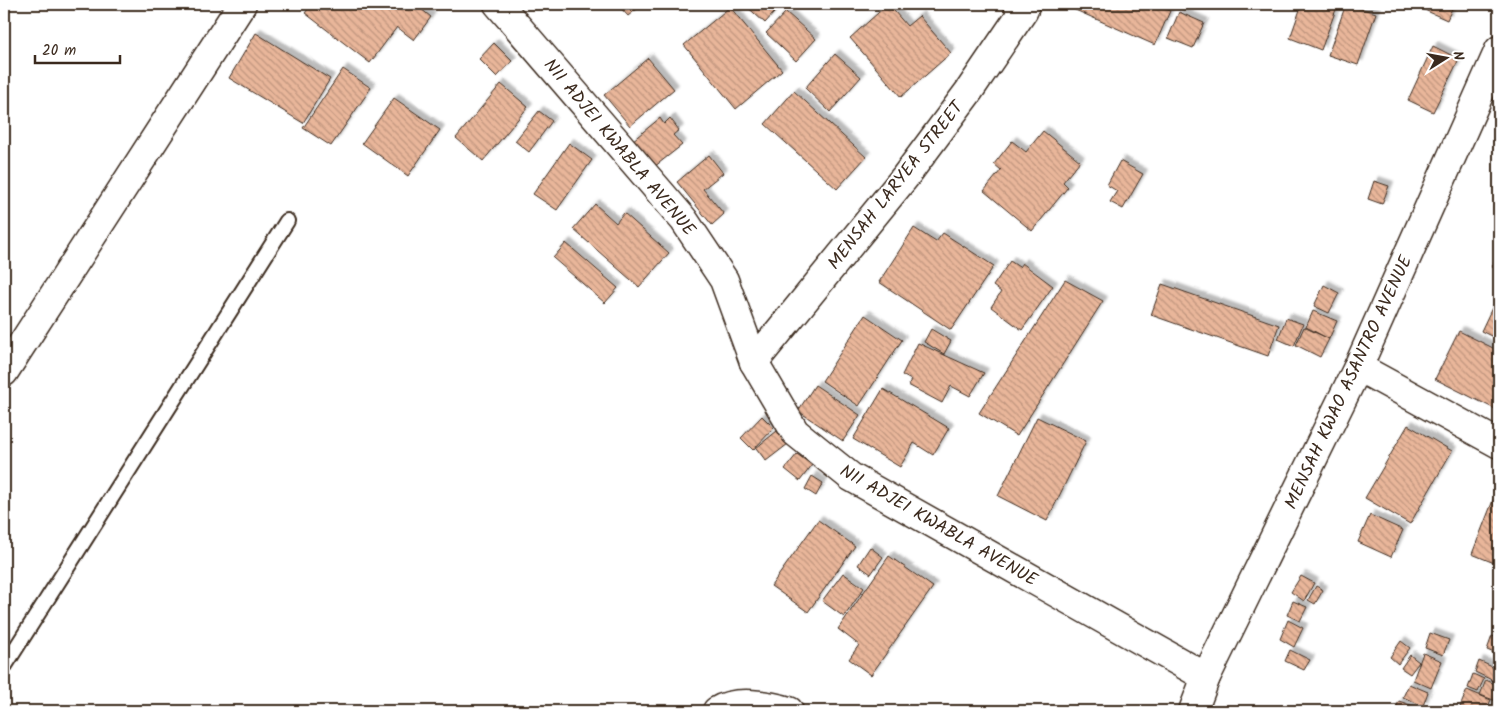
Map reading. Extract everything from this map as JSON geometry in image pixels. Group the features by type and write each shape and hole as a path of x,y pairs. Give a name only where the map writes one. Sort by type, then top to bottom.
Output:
{"street":[{"path":"4,372 242,4"},
{"name":"NII ADJEI KWABLA AVENUE","path":"498,4 684,220 724,280 754,362 795,432 851,477 1206,677"},
{"name":"MENSAH LARYEA STREET","path":"754,362 905,177 969,91 1023,6"},
{"name":"MENSAH KWAO ASANTRO AVENUE","path":"1192,711 1206,677 1358,367 1499,50"},
{"path":"1358,367 1499,444"},
{"path":"717,711 722,708 757,703 789,711"}],"lane":[{"path":"4,667 287,220"}],"building":[{"path":"312,4 415,4 431,17 414,40 397,27 370,63 305,13"},
{"path":"617,4 643,4 628,16"},
{"path":"744,4 782,4 765,23"},
{"path":"888,4 907,26 919,16 951,53 901,97 850,38"},
{"path":"1076,4 1155,4 1170,11 1155,45 1073,9"},
{"path":"1302,4 1338,4 1321,50 1290,38"},
{"path":"1346,4 1376,13 1358,65 1328,55"},
{"path":"1411,4 1454,4 1447,20"},
{"path":"730,7 782,70 736,109 684,45"},
{"path":"786,12 816,39 796,61 766,33"},
{"path":"1179,12 1204,23 1193,48 1168,38"},
{"path":"256,33 330,79 303,123 229,78"},
{"path":"494,43 512,61 497,77 479,59"},
{"path":"1433,46 1459,59 1433,112 1408,100"},
{"path":"835,54 861,77 830,112 805,88"},
{"path":"648,58 674,89 630,126 604,95"},
{"path":"343,69 371,88 331,146 303,128"},
{"path":"501,84 528,107 483,161 456,138"},
{"path":"794,91 866,157 837,189 765,124"},
{"path":"394,98 440,130 408,176 362,143"},
{"path":"539,111 552,121 529,152 515,141"},
{"path":"660,118 664,124 670,118 679,130 673,135 682,145 654,167 632,141"},
{"path":"1043,131 1080,161 1063,182 1068,187 1032,231 984,191 1001,170 994,164 1012,141 1026,152"},
{"path":"569,143 592,160 557,210 533,194"},
{"path":"709,155 723,173 703,189 724,214 712,225 677,182"},
{"path":"1120,161 1143,174 1123,209 1110,202 1117,191 1107,185"},
{"path":"1374,181 1389,186 1382,204 1368,199"},
{"path":"595,204 616,223 624,213 669,253 639,287 573,229"},
{"path":"914,228 936,242 943,233 994,266 951,330 879,282"},
{"path":"566,243 618,288 605,303 553,258"},
{"path":"1499,251 1499,270 1492,267"},
{"path":"1010,261 1019,267 1022,263 1053,286 1022,330 991,307 1001,292 993,286"},
{"path":"1065,280 1103,301 1017,436 979,413"},
{"path":"1162,284 1279,325 1268,356 1151,315"},
{"path":"1324,285 1339,293 1329,313 1314,306"},
{"path":"1499,293 1499,340 1481,331"},
{"path":"1313,311 1337,321 1329,339 1306,327"},
{"path":"865,315 902,340 859,406 822,381"},
{"path":"1286,318 1303,324 1294,346 1278,339"},
{"path":"1304,327 1329,339 1320,357 1296,345"},
{"path":"931,329 951,341 944,354 924,342"},
{"path":"1459,331 1499,351 1499,411 1435,379"},
{"path":"918,343 984,373 970,396 951,386 942,403 908,385 911,380 902,375"},
{"path":"815,385 860,415 843,441 798,411"},
{"path":"883,389 949,428 933,455 914,443 900,467 853,439"},
{"path":"762,416 774,428 753,450 741,438"},
{"path":"1037,417 1086,441 1047,521 998,496"},
{"path":"1408,425 1452,451 1410,524 1365,498"},
{"path":"777,431 788,444 766,461 756,448"},
{"path":"797,454 812,465 800,481 785,469"},
{"path":"812,476 823,483 816,496 805,489"},
{"path":"1499,485 1499,565 1472,554"},
{"path":"1370,515 1403,530 1391,557 1358,542"},
{"path":"818,520 855,546 808,612 771,586"},
{"path":"870,547 883,557 871,574 858,565"},
{"path":"889,556 933,587 871,675 849,659 859,645 838,629"},
{"path":"843,573 864,588 844,617 822,601"},
{"path":"1301,576 1314,583 1304,601 1291,592"},
{"path":"1316,586 1323,590 1315,604 1308,600"},
{"path":"1293,601 1307,607 1300,621 1287,615"},
{"path":"1288,620 1303,628 1294,647 1280,639"},
{"path":"1430,633 1449,640 1443,655 1425,648"},
{"path":"1492,636 1499,638 1499,655 1487,650"},
{"path":"1401,641 1410,648 1398,664 1390,657"},
{"path":"1290,650 1310,660 1304,670 1285,661"},
{"path":"1423,653 1442,661 1431,688 1413,680"},
{"path":"1410,655 1419,662 1410,674 1401,668"},
{"path":"1479,661 1499,670 1498,683 1475,672"},
{"path":"1473,674 1484,679 1478,692 1468,688"},
{"path":"1486,680 1499,686 1499,702 1480,695"},
{"path":"1409,684 1428,692 1423,706 1403,697"},
{"path":"1467,690 1491,700 1486,711 1470,711 1460,707"},
{"path":"1399,701 1413,706 1411,711 1395,711"}]}
